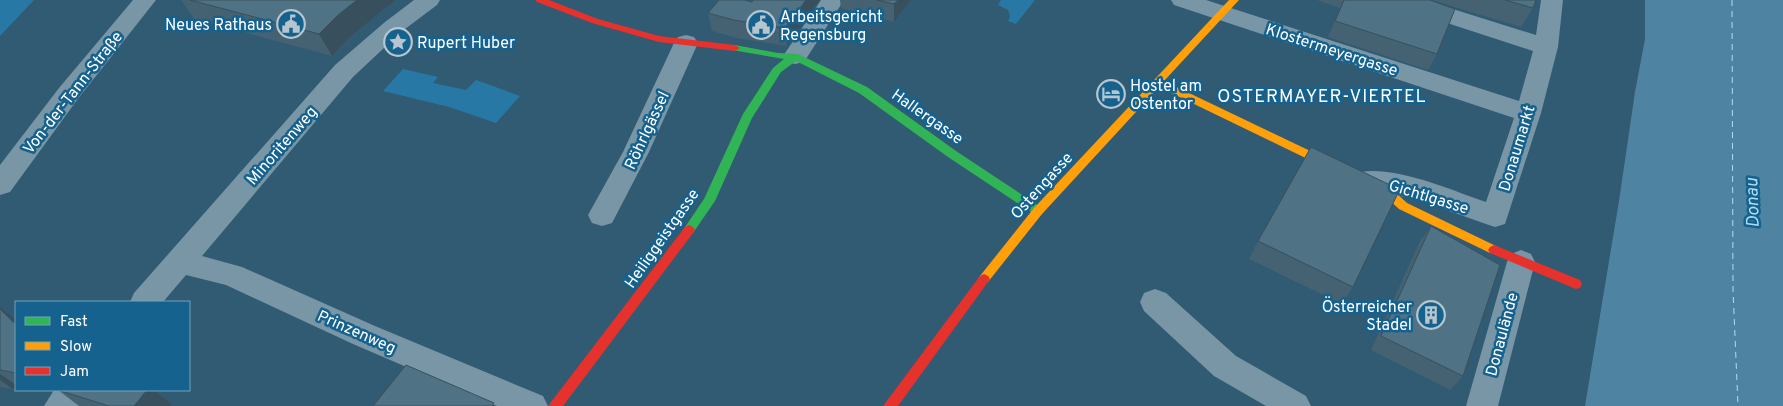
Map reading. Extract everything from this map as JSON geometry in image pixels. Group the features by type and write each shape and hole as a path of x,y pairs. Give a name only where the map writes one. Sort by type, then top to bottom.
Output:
{"street":[{"name":"Minoritenweg","path":"147,301 344,71 393,27 429,0"},
{"path":"540,0 595,21 658,39 720,45 778,56 795,56 833,0"},
{"name":"Klostermeyergasse","path":"1182,0 1228,6 1528,113"},
{"path":"1400,0 1546,47"},
{"name":"Donaumarkt","path":"1495,216 1528,113 1546,81 1546,47 1552,0"},
{"name":"Ostengasse","path":"890,406 960,308 1038,211 1228,6"},
{"name":"Von-der-Tann-Straße","path":"0,185 68,94 139,8"},
{"name":"Röhrlgässel","path":"602,215 624,177 686,43"},
{"name":"Hallergasse","path":"795,56 863,90 952,154 1038,211"},
{"name":"Heiliggeistgasse","path":"555,406 667,261 704,208 747,118 777,70 795,56"},
{"name":"Gichtlgasse","path":"1157,82 1390,194 1403,206 1521,262"},
{"name":"Gichtlgasse","path":"1362,181 1376,180 1394,184 1495,216"},
{"name":"Prinzenweg","path":"181,262 232,275 364,335 532,406"},
{"path":"1521,262 1576,284"},
{"name":"Donaulände","path":"1482,406 1521,262"},
{"path":"1154,302 1225,366 1295,406"},
{"path":"60,406 72,391"}],"shaded area":[{"path":"0,0 34,0 0,36"},
{"path":"1001,0 1035,0 1016,24 1008,21 1010,16 1008,10 998,5"},
{"path":"403,69 438,77 433,83 466,90 476,80 520,96 496,123 449,107 383,91"}],"water":[{"name":"Donau","path":"1645,0 1783,0 1783,406 1585,406 1645,39"}],"building":[{"path":"190,0 357,0 319,34"},
{"path":"719,0 745,0 752,2 753,0 806,0 785,28 734,20 708,13"},
{"path":"877,0 898,0 894,4"},
{"path":"1344,0 1430,0 1455,9 1437,54 1335,21"},
{"path":"1505,0 1536,0 1533,8"},
{"path":"1311,147 1390,185 1398,193 1353,287 1258,241"},
{"name":"Österreicher Stadel","path":"1431,226 1500,265 1463,376 1381,336"},
{"path":"0,309 15,322 15,373 0,370"},
{"path":"406,365 494,403 492,406 373,406"},
{"path":"61,391 146,391 134,406 109,406"}],"ferry route":[{"path":"1732,0 1733,290 1738,406"}],"traffic: fast":[{"path":"735,48 778,56 795,56 863,90 952,154 1038,211"},
{"path":"689,230 709,201 747,117 777,70 795,56"}],"traffic: slow":[{"path":"984,279 1038,211 1234,0"},
{"path":"1157,82 1390,194 1403,206 1494,250"}],"traffic: jam":[{"path":"540,0 595,21 659,39 735,48"},
{"path":"555,406 689,230"},
{"path":"1494,250 1576,284"},
{"path":"890,406 984,279"}],"place":[{"name":"Neues Rathaus","path":"291,24"},
{"name":"Arbeitsgericht Regensburg","path":"761,25"},
{"name":"Rupert Huber","path":"398,42"},
{"name":"Hostel am Ostentor","path":"1111,94"},
{"name":"Österreicher Stadel","path":"1431,315"}],"district":[{"name":"OSTERMAYER-VIERTEL","path":"1322,96"}]}
